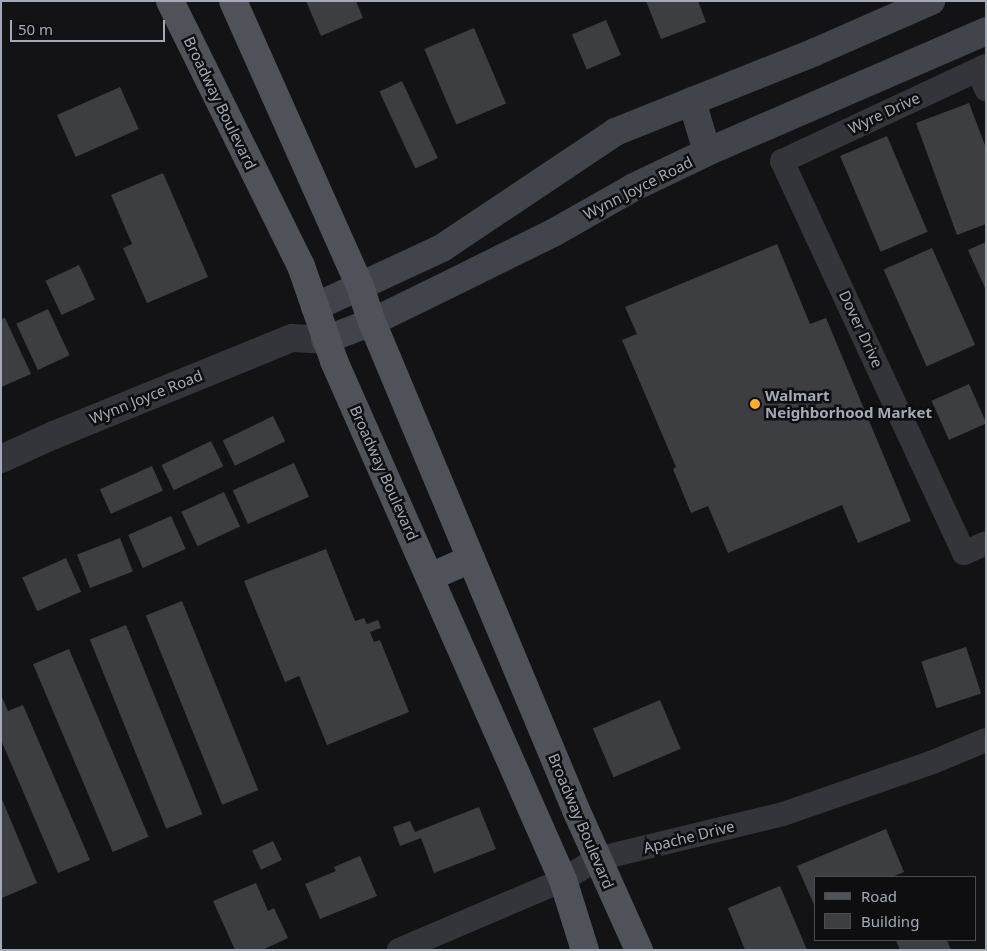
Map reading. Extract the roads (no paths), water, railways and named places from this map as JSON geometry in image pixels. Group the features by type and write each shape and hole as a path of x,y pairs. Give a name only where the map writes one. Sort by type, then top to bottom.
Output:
{"main road":[{"name":"Broadway Boulevard","path":"170,1 300,266 325,340 563,880 585,950"},
{"name":"Broadway Boulevard","path":"233,1 360,286 372,322 596,859 639,950"},
{"path":"315,307 442,248 615,132 815,52 931,1"},
{"name":"Wynn Joyce Road","path":"325,340 372,322 553,233 634,187 707,152 986,31"},
{"path":"692,101 707,152"},
{"path":"430,577 471,559"}],"street":[{"name":"Wyre Drive","path":"782,161 983,75"},
{"name":"Dover Drive","path":"782,161 964,553 986,543"},
{"path":"292,338 315,307"},
{"name":"Wynn Joyce Road","path":"1,458 292,338 325,340"},
{"name":"Apache Drive","path":"399,950 563,880 596,859 782,814 933,762 986,740"}],"place":[{"name":"Walmart Neighborhood Market","path":"755,404"}]}
